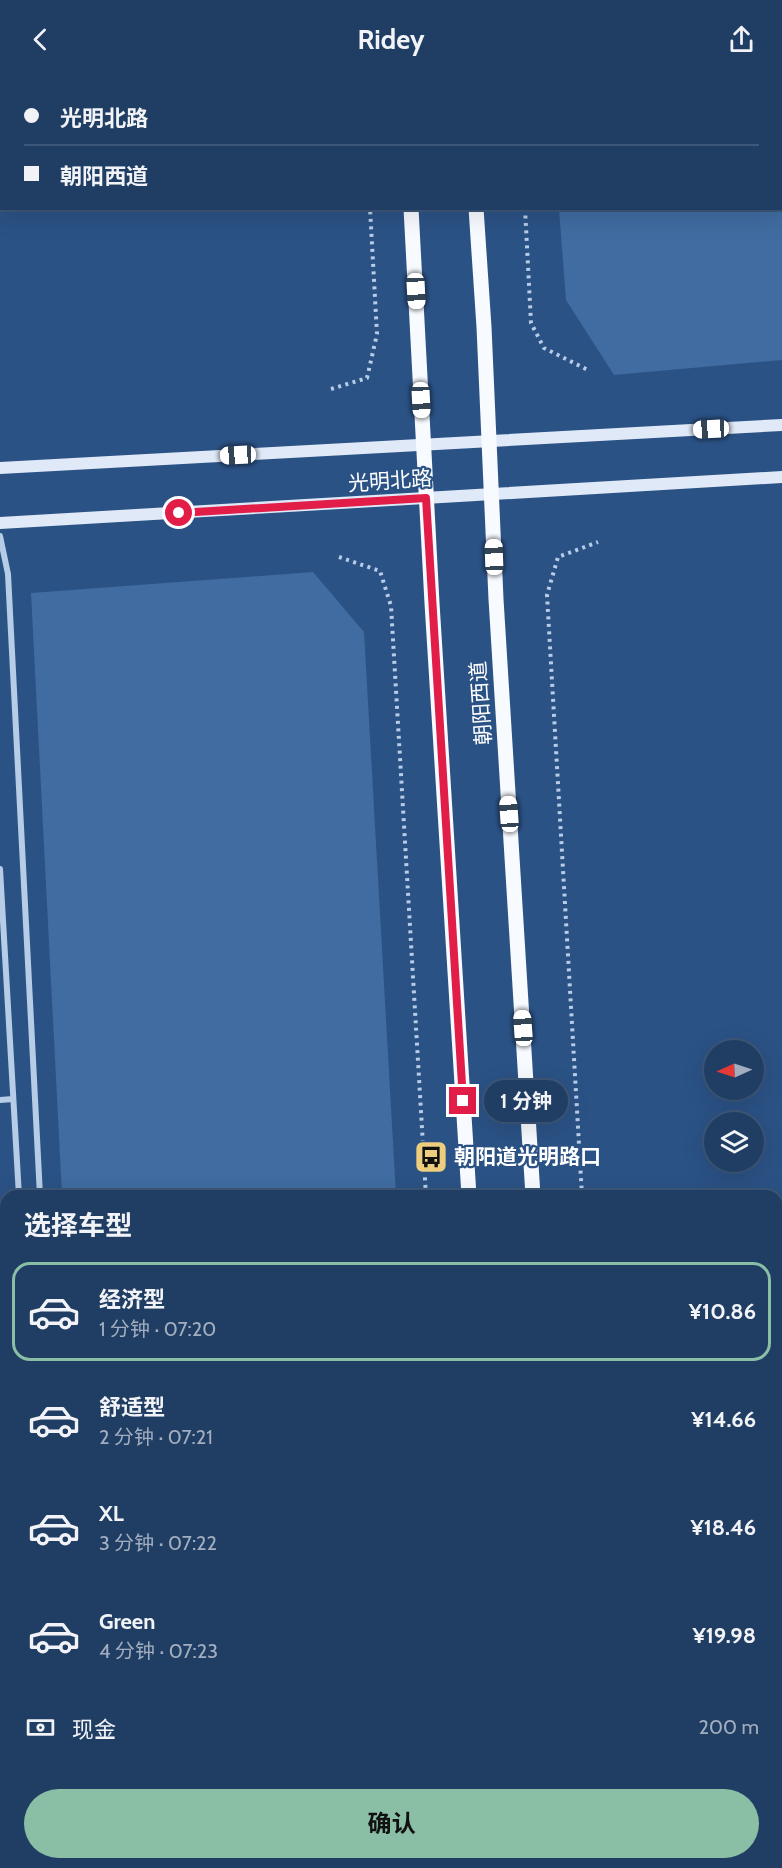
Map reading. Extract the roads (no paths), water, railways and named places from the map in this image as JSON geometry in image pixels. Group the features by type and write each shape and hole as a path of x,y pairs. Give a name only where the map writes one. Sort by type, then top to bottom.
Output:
{"main road":[{"name":"朝阳西道","path":"411,210 426,498 469,1190"},
{"name":"朝阳西道","path":"476,210 496,599 533,1190"},
{"name":"光明北路","path":"0,468 782,425"},
{"name":"光明北路","path":"0,524 782,477"}],"street":[{"path":"0,536 8,574 40,1190"},
{"path":"0,869 19,1190"},
{"path":"0,1100 13,1099"}],"place":[{"name":"朝阳道光明路口","path":"431,1157"}]}
